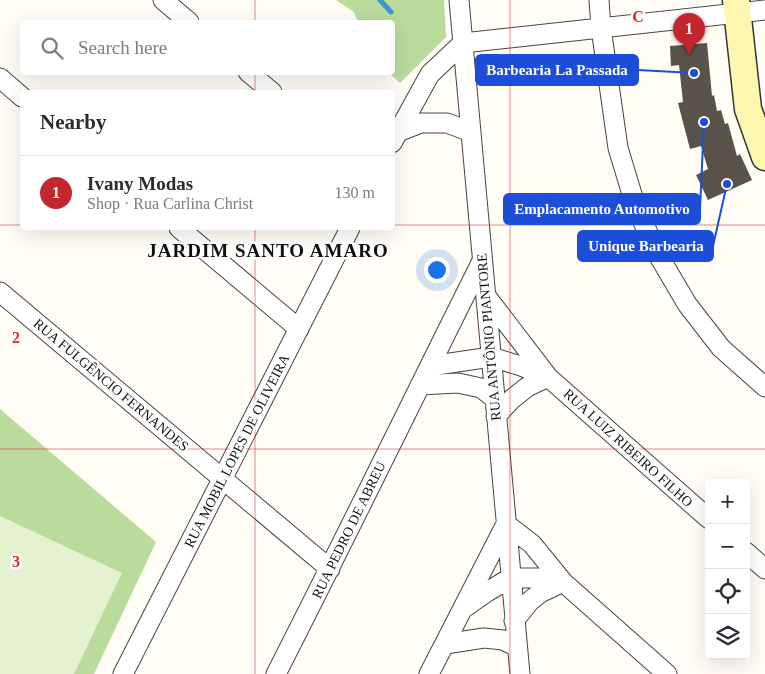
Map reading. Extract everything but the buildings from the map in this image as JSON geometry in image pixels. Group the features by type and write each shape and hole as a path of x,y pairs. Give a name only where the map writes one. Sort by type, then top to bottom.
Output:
{"main road":[{"path":"736,6 748,109 765,158"}],"street":[{"path":"163,0 187,20"},
{"name":"RUA ANTÔNIO PIANTORE","path":"459,0 520,674"},
{"path":"599,0 601,28 618,148 635,204 657,253 687,304 721,348 765,387"},
{"path":"395,138 430,74 463,43 601,28 736,6 765,10"},
{"path":"252,75 270,90"},
{"path":"0,78 20,95"},
{"path":"395,138 421,123 447,123 471,132"},
{"path":"180,230 299,329"},
{"name":"RUA MOBIL LOPES DE OLIVEIRA","path":"123,674 349,230"},
{"name":"RUA PEDRO DE ABREU","path":"276,674 482,262"},
{"name":"RUA FULGÊNCIO FERNANDES","path":"0,292 330,569"},
{"name":"RUA LUIZ RIBEIRO FILHO","path":"486,296 548,377 705,515"},
{"path":"430,366 491,357"},
{"name":"RUA LUIZ RIBEIRO FILHO","path":"491,357 548,377"},
{"path":"420,385 458,383 481,388 495,407 512,399 527,387 548,377"},
{"path":"429,674 506,524 532,544 563,582 667,674"},
{"path":"750,556 765,569"},
{"path":"463,609 510,578 549,578 563,582"},
{"path":"514,621 530,601 540,593 563,582"},
{"path":"445,644 484,638 504,640 517,647"}],"green space":[{"path":"336,0 444,0 446,37 400,83 391,75 395,75 395,20 357,20 354,12"},
{"path":"0,409 156,542 94,674 0,674"},
{"path":"0,516 122,573 74,674 0,674"}],"waterway":[{"path":"380,0 391,12"}],"place":[{"name":"Ivany Modas","path":"689,54"},
{"name":"Barbearia La Passada","path":"694,73"},
{"name":"Emplacamento Automotivo","path":"704,122"},
{"name":"Unique Barbearia","path":"727,184"}],"district":[{"name":"JARDIM SANTO AMARO","path":"268,250"}]}
